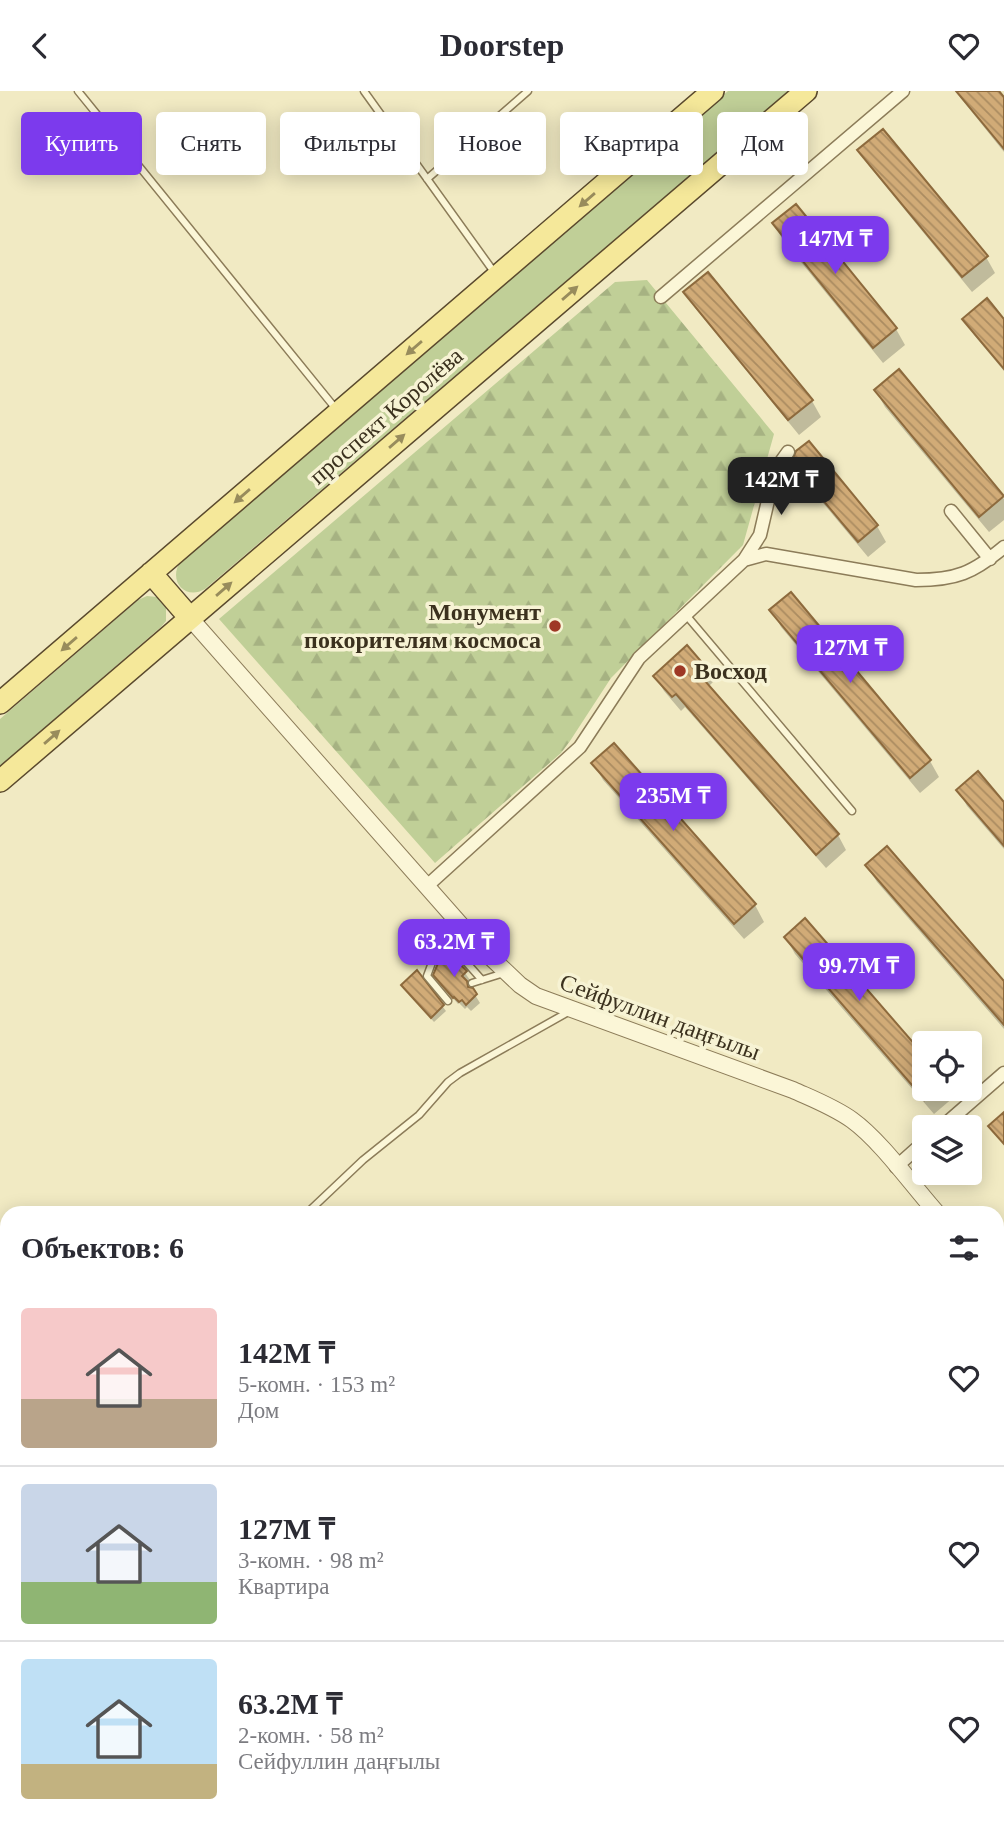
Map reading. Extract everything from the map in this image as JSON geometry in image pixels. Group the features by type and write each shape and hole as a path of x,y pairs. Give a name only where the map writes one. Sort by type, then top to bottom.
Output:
{"main road":[{"name":"проспект Королёва","path":"0,703 713,91"},
{"name":"проспект Королёва","path":"0,781 806,91"},
{"path":"151,573 190,618"}],"street":[{"path":"661,297 902,91"},
{"path":"427,886 580,747 639,658 744,561 760,535 773,479 778,466 788,453"},
{"path":"951,511 989,559"},
{"path":"744,561 766,554 927,580 954,578 971,572 1004,547"},
{"name":"Сейфуллин даңғылы","path":"190,618 505,972 536,996 793,1090 827,1105 852,1120 871,1137 931,1206"},
{"path":"956,1115 1004,1073"},
{"path":"896,1167 912,1153"}],"lane":[{"path":"78,91 339,413"},
{"path":"364,91 497,277"},
{"path":"426,179 528,91"},
{"path":"685,614 852,811"},
{"path":"448,1000 427,976 451,913"},
{"path":"442,935 482,980"},
{"path":"472,983 505,972"},
{"path":"314,1206 363,1160 419,1115 460,1073 572,1010"}],"green space":[{"path":"728,91 789,91 764,112 717,112 717,152 703,164 703,112"},
{"path":"630,175 690,175 205,589 191,592 180,587 176,575 181,561"},
{"path":"647,280 774,434 743,545 611,678 561,753 435,863 219,619 615,282"},
{"path":"147,596 157,597 166,608 166,621 161,627 0,766 0,719 138,600"}],"building":[{"path":"956,91 999,91 1004,97 1004,149"},
{"path":"883,129 988,256 962,277 857,150"},
{"path":"796,204 897,328 873,348 772,223"},
{"path":"708,272 813,400 788,420 683,292"},
{"path":"987,298 1004,319 1004,369 962,319"},
{"path":"899,369 1004,496 979,517 874,390"},
{"path":"809,441 878,525 858,542 791,462 796,451"},
{"path":"791,592 931,760 910,778 769,610"},
{"path":"687,645 706,667 698,673 839,834 816,855 676,694 672,697 653,676"},
{"path":"614,743 756,904 734,924 591,763"},
{"path":"978,771 1004,802 1004,846 956,790"},
{"path":"887,846 1004,981 1004,1025 865,865"},
{"path":"805,918 912,1041 912,1085 784,937"},
{"path":"448,953 467,971 462,976 468,987 473,988 477,994 466,1005 462,1000 459,1002 453,998 433,975 439,961"},
{"path":"417,970 444,1005 431,1018 401,985"},
{"path":"1004,1112 1004,1144 988,1126"}],"place":[{"name":"Монумент покорителям космоса","path":"555,626"},
{"name":"Восход","path":"680,671"}]}
